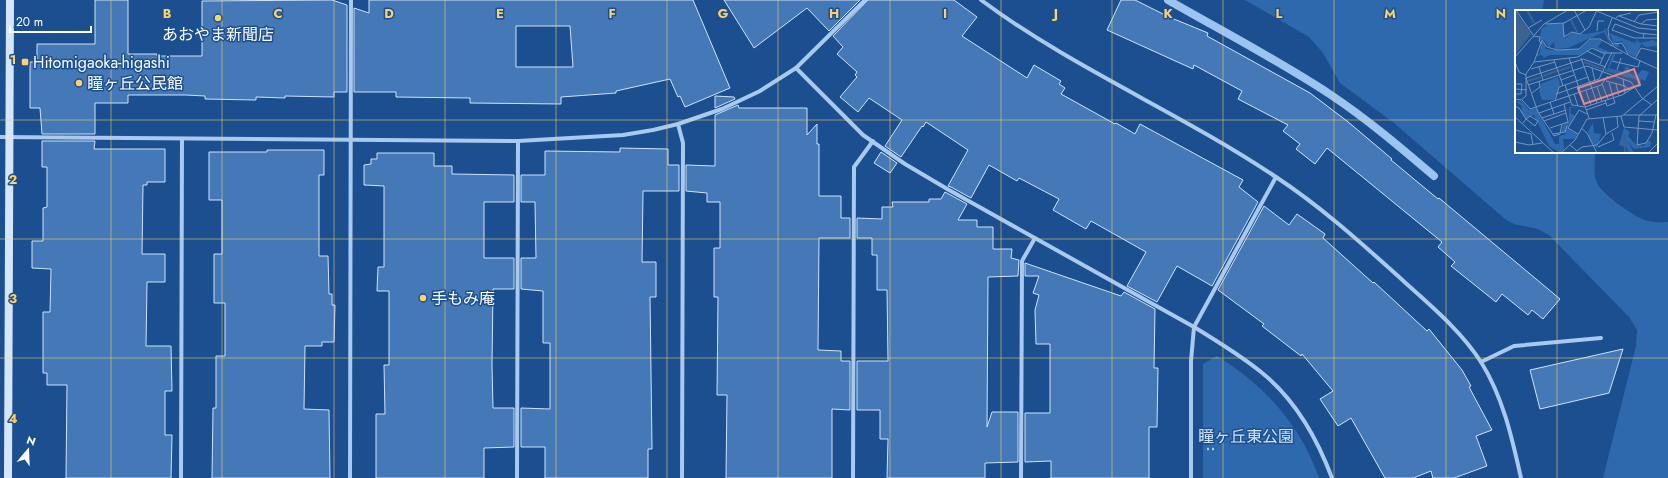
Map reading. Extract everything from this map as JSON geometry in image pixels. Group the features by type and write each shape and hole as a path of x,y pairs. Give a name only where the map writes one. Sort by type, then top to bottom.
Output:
{"street":[{"path":"8,478 10,0"},
{"path":"350,478 352,0"},
{"path":"0,138 518,141 623,135 678,124 722,109 760,91 796,68 865,0"},
{"path":"981,0 1011,22 1053,48 1221,143 1276,177 1324,211 1368,249 1459,333 1481,362 1498,394 1510,430 1521,478"},
{"path":"796,68 863,135 905,164 1194,327 1234,352 1262,372 1286,397 1308,425 1324,456 1332,478"},
{"path":"678,124 683,144 682,478"},
{"path":"181,478 182,139"},
{"path":"516,478 518,141"},
{"path":"853,478 854,167 873,141"},
{"path":"1191,478 1191,361 1194,327 1276,177"},
{"path":"1021,478 1022,261 1035,238"},
{"path":"1481,362 1514,346 1601,338"}],"path":[{"path":"1280,432 1292,424"}],"green space":[{"path":"1245,0 1544,0 1542,10 1515,10 1515,153 1595,153 1595,172 1597,183 1606,194 1636,216 1654,222 1668,222 1668,478 1603,478 1636,346 1637,330 1629,317 1549,235 1538,229 1514,224 1505,219 1394,123 1340,83 1323,53 1309,37"},
{"name":"瞳ヶ丘東公園","path":"1217,356 1251,380 1279,408 1302,440 1319,478 1203,478 1203,364"}],"building":[{"path":"95,0 128,0 128,54 157,54 157,56 202,56 202,1 332,0 347,5 347,92 334,92 334,97 256,97 256,100 205,99 205,96 186,95 128,95 128,103 95,103 95,134 42,134 40,108 30,108 30,62 37,62 37,44 95,44"},
{"path":"369,0 693,0 730,88 685,107 680,96 678,97 670,79 616,91 616,93 561,97 561,104 470,103 470,98 396,97 396,92 354,92 354,8 369,13","holes":["516,26 570,26 573,67 516,67"]},
{"path":"724,0 860,0 829,31 807,8 754,48"},
{"path":"868,0 954,0 977,17 962,36 1027,78 1034,65 1061,81 1059,84 1065,88 1061,94 1115,124 1116,123 1135,134 1140,124 1243,180 1239,187 1258,202 1212,286 1177,266 1157,302 1127,286 1146,252 1091,221 1086,229 1053,210 1059,199 1019,178 1017,181 989,165 971,198 948,186 968,150 926,122 901,157 885,146 902,120 869,98 858,112 840,97 857,77 855,75 857,72 837,54 843,47 833,36"},
{"path":"1121,0 1135,0 1169,17 1208,33 1207,36 1310,93 1347,121 1392,159 1391,160 1560,299 1543,319 1532,310 1528,315 1502,294 1496,302 1451,266 1455,262 1438,247 1442,242 1327,148 1315,164 1296,149 1300,144 1283,131 1288,125 1238,99 1242,91 1194,65 1193,69 1107,30"},
{"path":"715,96 734,97 735,99 715,108"},
{"path":"738,105 739,108 807,108 807,135 817,124 817,144 819,144 819,196 841,196 841,218 850,218 850,238 819,238 818,350 841,351 841,361 850,361 850,410 832,409 832,478 726,478 727,395 717,395 718,297 714,297 714,248 720,248 720,202 707,202 707,193 686,191 686,165 715,166 715,115"},
{"path":"42,141 95,141 94,149 165,149 165,182 147,182 147,185 143,185 142,254 165,254 165,282 147,282 146,346 171,346 172,391 165,391 165,435 172,435 171,478 66,478 67,385 47,385 47,373 43,373 43,312 50,312 51,269 32,268 32,241 43,241 43,208 47,207 47,167 42,167"},
{"path":"620,148 668,149 668,165 679,165 679,191 643,191 642,262 656,262 656,297 650,297 652,449 648,449 648,478 545,478 545,447 521,447 521,408 550,409 550,343 543,343 543,291 521,289 521,258 536,258 535,202 521,202 521,175 545,175 545,151 620,152"},
{"path":"267,150 324,150 324,175 319,175 319,256 328,256 329,294 332,294 332,305 335,305 334,342 322,342 322,346 305,346 304,409 329,410 330,478 212,478 213,408 216,408 216,356 225,356 225,303 214,303 214,254 222,254 222,200 209,200 209,152 267,152"},
{"path":"881,152 897,163 890,173 874,163"},
{"path":"377,153 434,153 434,166 452,166 452,174 514,175 514,202 484,202 484,258 514,258 514,289 493,289 492,365 493,408 514,408 514,447 484,448 484,478 376,478 376,414 385,414 384,365 389,365 389,291 377,291 378,267 384,267 384,186 364,185 364,165 371,164 371,159 377,159"},
{"path":"945,192 967,204 958,220 977,220 977,227 993,227 993,249 1012,249 1011,258 1019,260 1018,276 988,277 987,427 992,412 1018,412 1018,462 985,463 985,478 887,478 888,439 880,439 880,410 857,410 857,361 888,361 887,290 877,290 877,255 872,255 872,238 857,238 857,218 882,219 882,207 893,207 892,202 929,202 929,199 941,199"},
{"path":"1264,206 1289,225 1297,214 1325,234 1323,238 1427,331 1429,329 1462,370 1471,386 1469,387 1492,430 1476,436 1487,466 1454,478 1433,478 1431,471 1413,478 1385,478 1351,418 1338,426 1320,399 1333,391 1302,354 1301,356 1262,326 1264,324 1218,290"},
{"path":"1025,263 1121,296 1124,292 1155,309 1154,368 1158,368 1157,427 1149,427 1149,478 1051,478 1051,461 1025,462 1025,413 1050,413 1050,344 1036,344 1035,310 1039,295 1033,293 1039,276 1025,276"},
{"path":"1623,349 1609,393 1540,409 1530,370"}],"waterway":[{"path":"1168,0 1270,58 1331,95 1396,144 1434,176"}],"place":[{"name":"あおやま新聞店","path":"218,18"},
{"name":"Hitomigaoka-higashi","path":"25,62"},
{"name":"瞳ヶ丘公民館","path":"79,83"},
{"name":"手もみ庵","path":"423,298"}]}
